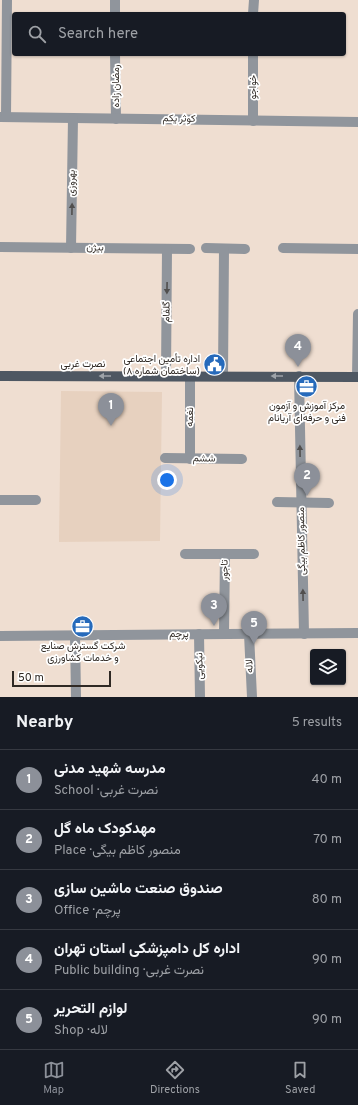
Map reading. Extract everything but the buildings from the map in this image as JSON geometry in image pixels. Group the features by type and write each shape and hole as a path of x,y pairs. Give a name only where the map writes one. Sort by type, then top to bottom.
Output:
{"main road":[{"name":"نصرت غربی","path":"0,376 357,376"}],"street":[{"path":"3,117 7,0"},
{"path":"115,0 116,12"},
{"path":"254,0 254,12"},
{"name":"رمضان زاده","path":"116,56 116,119"},
{"name":"خواجو","path":"253,56 253,120"},
{"name":"کوثر یکم","path":"3,117 358,122"},
{"name":"بهروزی","path":"71,248 73,118"},
{"name":"بیژن","path":"0,247 190,249"},
{"path":"206,248 245,249"},
{"path":"283,248 358,249"},
{"name":"گلفام","path":"166,376 167,249"},
{"path":"223,376 224,249"},
{"path":"357,376 358,314"},
{"name":"نغمه","path":"190,376 190,458"},
{"name":"منصور کاظم بیگی","path":"299,376 304,634"},
{"name":"ششم","path":"165,458 242,459"},
{"path":"0,500 36,500"},
{"path":"277,502 329,503"},
{"path":"185,554 254,554"},
{"name":"تاجور","path":"224,634 225,554"},
{"name":"پرچم","path":"0,636 358,633"},
{"name":"نیکویی","path":"199,634 200,697"},
{"name":"لاله","path":"249,634 252,697"},
{"path":"75,635 76,697"}],"shaded area":[{"path":"61,391 162,392 160,541 59,542"}],"place":[{"name":"اداره تأمین اجتماعی (ساختمان شماره ۸)","path":"215,365"},
{"name":"اداره کل دامپزشکی استان تهران","path":"298,367"},
{"name":"مرکز آموزش و آزمون فنی و حرفه‌ای آریانام","path":"307,386"},
{"name":"مدرسه شهید مدنی","path":"111,426"},
{"name":"مهدکودک ماه گل","path":"307,496"},
{"name":"شرکت گسترش صنایع و خدمات کشاورزی","path":"83,626"},
{"name":"صندوق صنعت ماشین سازی","path":"214,626"},
{"name":"لوازم التحریر","path":"254,644"}]}
